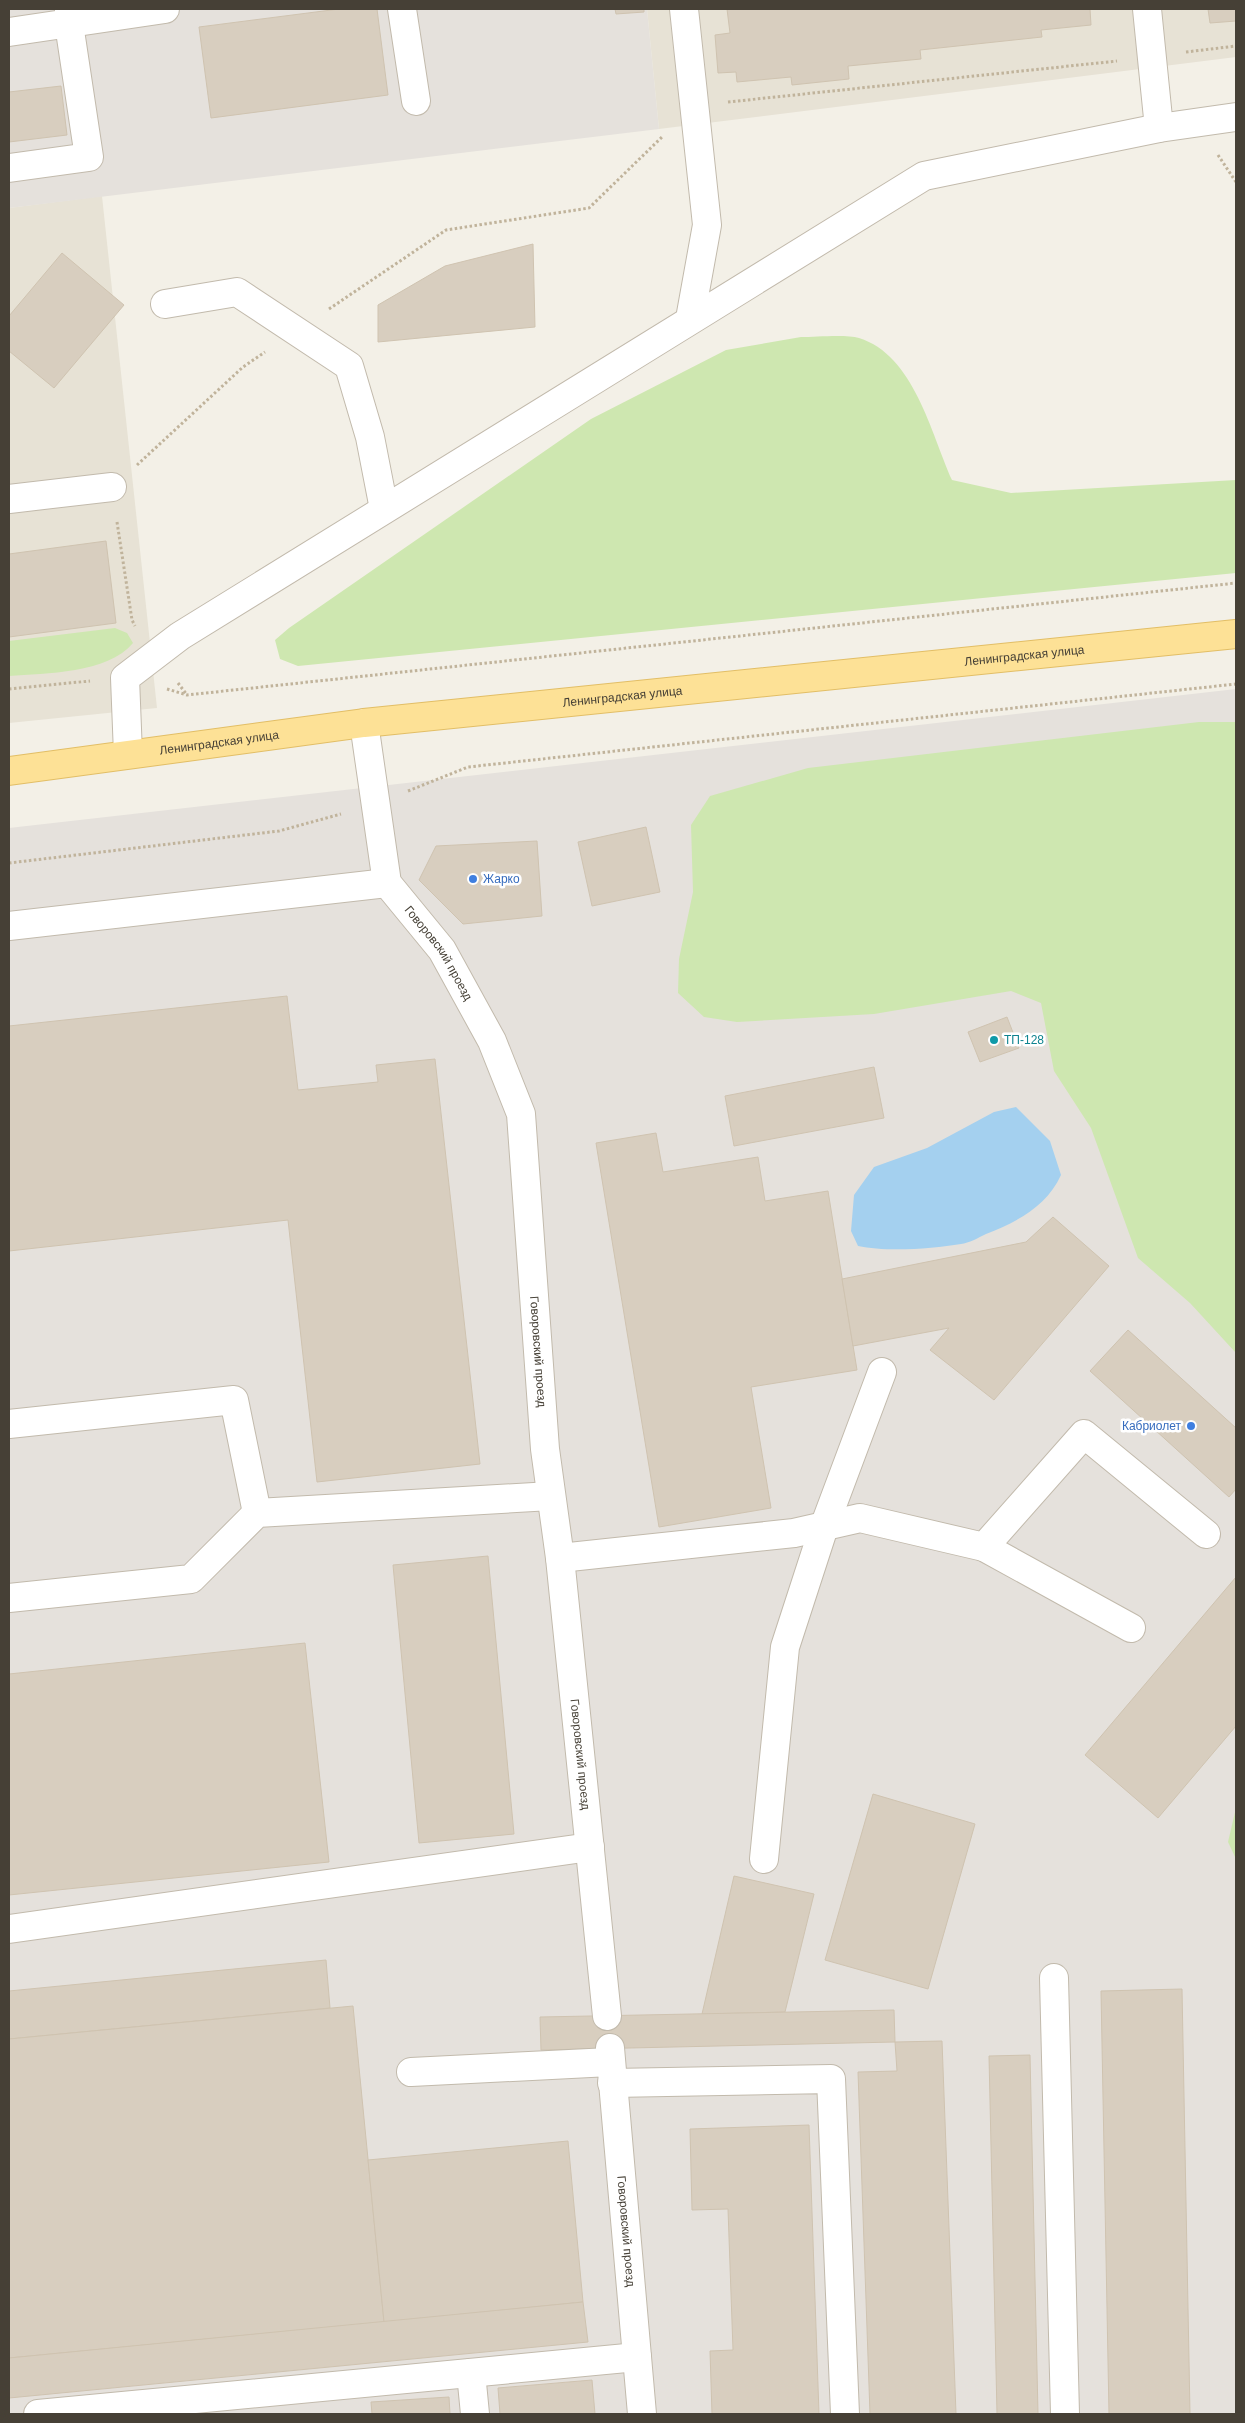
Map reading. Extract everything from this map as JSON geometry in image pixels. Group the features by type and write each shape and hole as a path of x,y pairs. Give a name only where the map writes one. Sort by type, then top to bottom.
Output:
{"main road":[{"name":"Ленинградская улица","path":"9,771 364,723 1236,634"}],"street":[{"path":"9,32 69,16 157,9"},
{"path":"402,9 416,101"},
{"path":"684,9 707,225 690,319"},
{"path":"1147,9 1159,128"},
{"path":"9,168 89,157 69,16"},
{"path":"128,754 124,678 155,654 180,636 384,509 924,176 1159,128 1236,117"},
{"path":"165,304 237,292 349,366 370,437 384,509"},
{"path":"9,499 112,488"},
{"name":"Говоровский проезд","path":"364,723 374,805 387,883 442,950 492,1041 521,1114 545,1449 560,1558 607,2016"},
{"path":"9,926 387,883"},
{"path":"764,1859 785,1647 824,1526 882,1372"},
{"path":"9,1424 234,1400 257,1513"},
{"path":"984,1547 1084,1434 1206,1534"},
{"path":"9,1598 191,1579 257,1513 551,1496"},
{"path":"560,1558 794,1533 860,1518 984,1547 1131,1628"},
{"path":"9,1928 590,1847"},
{"path":"1054,1978 1065,2414"},
{"path":"411,2072 611,2064 831,2079 845,2414"},
{"name":"Говоровский проезд","path":"611,2064 642,2414"},
{"path":"38,2414 637,2357"},
{"path":"471,2373 475,2414"}],"path":[{"path":"186,694 132,620 112,488 243,367 446,230 589,208 694,106 1152,57 1236,46"},
{"path":"9,689 124,678 186,694 1236,583"},
{"path":"9,863 279,831 374,805 468,767 1236,684"}],"shaded area":[{"path":"9,9 647,9 659,129 9,208"},
{"path":"647,9 1236,9 1236,57 659,129"},
{"path":"102,196 157,708 9,723 9,208"},
{"path":"1236,689 1236,2414 9,2414 9,828"}],"green space":[{"path":"839,336 859,338 878,347 894,361 907,378 918,398 952,480 1011,493 1236,480 1236,573 298,666 280,659 275,640 289,628 591,419 726,350 801,337"},
{"path":"115,628 127,633 133,643 122,653 108,661 75,670 9,676 9,641"},
{"path":"1199,722 1236,722 1236,1353 1190,1303 1138,1258 1091,1128 1054,1071 1041,1003 1011,991 874,1014 737,1022 704,1017 678,993 679,959 693,892 691,825 710,796 808,768"},
{"path":"1236,1808 1236,1859 1228,1842"}],"water":[{"path":"1016,1107 1050,1141 1061,1175 1048,1196 1030,1212 1009,1224 964,1243 909,1249 882,1249 858,1246 851,1231 854,1195 874,1167 927,1148 994,1112"}],"building":[{"path":"339,9 377,9 388,95 211,118 199,27"},
{"path":"615,9 644,9 644,12 616,14"},
{"path":"727,9 1090,9 1091,25 1041,30 1042,37 920,50 921,59 848,66 849,79 792,85 791,77 737,82 736,72 718,73 715,35 730,33"},
{"path":"1208,9 1236,9 1236,21 1210,23"},
{"path":"61,86 67,135 9,142 9,92"},
{"path":"533,244 535,327 378,342 378,305 445,266"},
{"path":"62,253 124,305 54,388 9,351 9,316"},
{"path":"106,541 116,623 9,637 9,554"},
{"path":"646,827 660,892 592,906 578,842"},
{"path":"537,841 542,916 463,924 419,880 436,846"},
{"path":"287,996 298,1090 378,1082 376,1065 435,1059 480,1464 317,1482 288,1220 9,1251 9,1026"},
{"name":"ТП-128","path":"1007,1017 1019,1048 980,1062 968,1032"},
{"path":"874,1067 884,1118 734,1146 725,1096"},
{"path":"656,1133 663,1172 758,1157 765,1201 828,1191 857,1370 751,1387 771,1508 659,1527 596,1143"},
{"path":"1053,1217 1109,1266 994,1400 930,1350 949,1328 853,1346 842,1279 1026,1242"},
{"path":"1128,1330 1236,1428 1236,1489 1229,1497 1090,1371"},
{"path":"488,1556 514,1834 419,1843 393,1565"},
{"path":"1236,1577 1236,1726 1158,1818 1085,1755"},
{"path":"305,1643 329,1862 9,1895 9,1674"},
{"path":"873,1794 975,1824 928,1989 825,1960"},
{"path":"734,1876 814,1894 785,2012 702,2014"},
{"path":"326,1960 330,2008 9,2039 9,1991"},
{"path":"1182,1989 1190,2414 1109,2414 1101,1991"},
{"path":"353,2006 384,2322 9,2358 9,2039"},
{"path":"894,2010 895,2042 541,2050 540,2017"},
{"path":"942,2041 956,2414 870,2414 858,2072 897,2071 895,2042"},
{"path":"1030,2055 1038,2414 997,2414 989,2056"},
{"path":"809,2125 819,2414 712,2414 710,2351 733,2350 728,2209 692,2210 690,2129"},
{"path":"568,2141 583,2302 384,2322 368,2160"},
{"path":"583,2302 588,2342 9,2398 9,2358"},
{"path":"592,2380 595,2414 500,2414 498,2388"},
{"path":"449,2397 450,2414 372,2414 371,2402"}],"place":[{"name":"Жарко","path":"473,879"},
{"name":"ТП-128","path":"994,1040"},
{"name":"Кабриолет","path":"1191,1426"}]}
